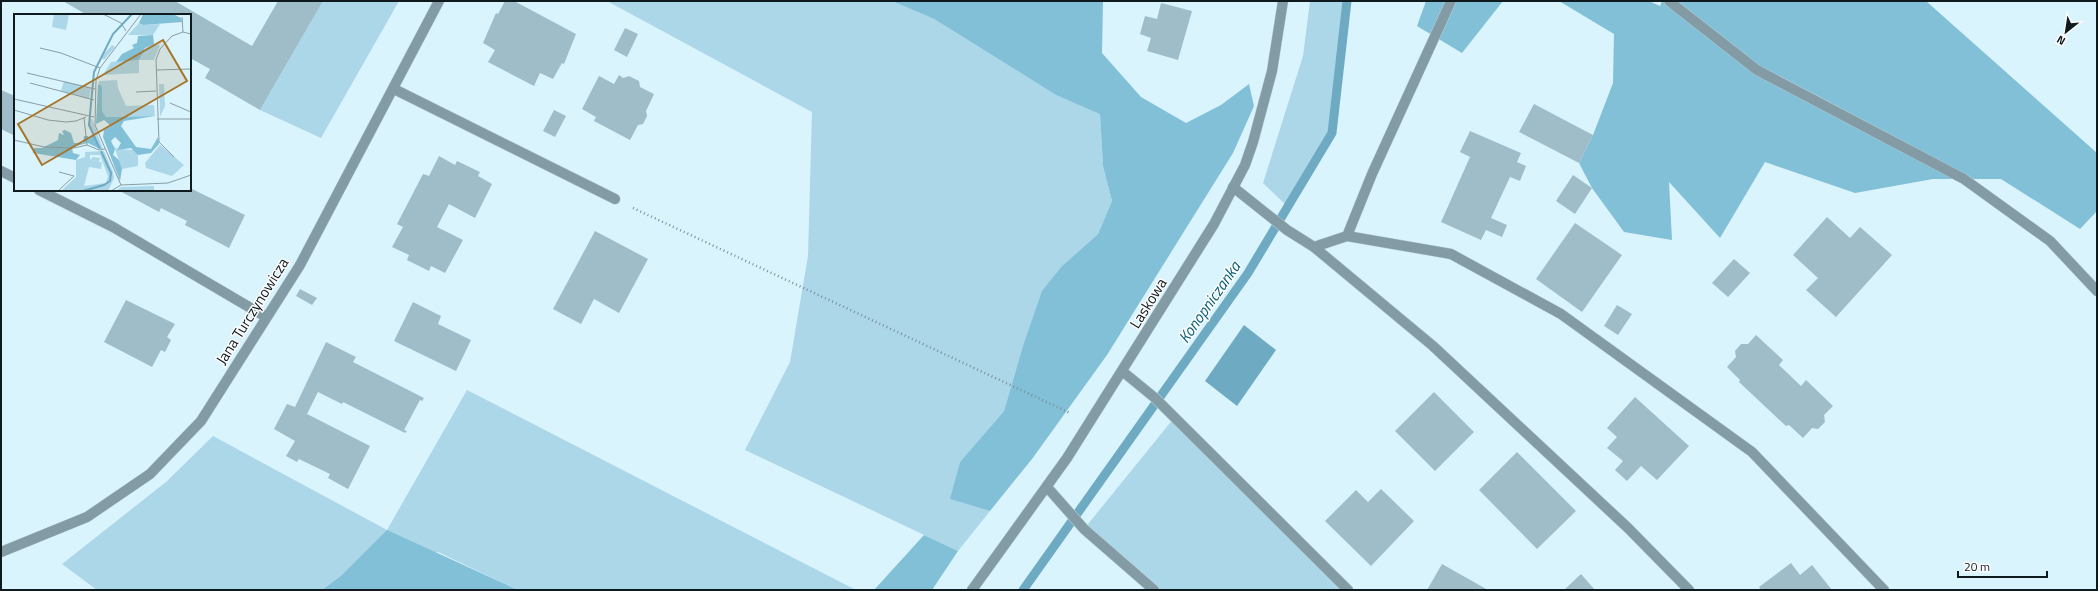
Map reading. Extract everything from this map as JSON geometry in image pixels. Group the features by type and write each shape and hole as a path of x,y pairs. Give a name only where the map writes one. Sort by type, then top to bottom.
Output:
{"street":[{"name":"Jana Turczynowicza","path":"1,552 88,517 150,474 201,421 300,265 439,1"},
{"name":"Laskowa","path":"972,590 1047,487 1091,423 1214,224 1245,164 1267,95 1283,1"},
{"path":"1347,236 1372,174 1451,1"},
{"path":"1669,1 1757,70 1964,179 2050,241 2097,291"},
{"path":"394,89 615,199"},
{"path":"1,171 14,178"},
{"path":"1233,187 1287,230 1314,247 1438,351 1628,528 1689,590"},
{"path":"41,191 113,227 266,317"},
{"path":"1314,247 1347,236 1451,254 1561,314 1752,452 1884,590"},
{"path":"1122,371 1155,398 1348,590"},
{"path":"1047,487 1068,513 1084,529 1154,590"}],"path":[{"path":"615,199 1091,423"}],"shaded area":[{"path":"323,1 399,1 321,138 260,110"},
{"path":"607,1 892,1 934,19 1056,95 1100,113 1103,166 1112,201 1098,234 1062,266 1022,349 1004,411 960,462 951,499 990,511 958,551 745,450 790,362 808,256 812,112"},
{"path":"892,1 1103,1 1102,53 1141,97 1186,123 1221,105 1249,84 1254,106 1233,153 1107,355 1032,459 990,511 950,499 960,462 1004,411 1022,349 1042,291 1062,266 1098,234 1112,201 1103,166 1100,114 1056,95 934,19"},
{"path":"1310,1 1347,1 1332,133 1288,207 1263,183 1303,56"},
{"path":"1426,1 1503,1 1462,53 1417,26"},
{"path":"1559,1 1649,1 1660,6 1662,1 1926,1 2097,153 2097,211 2080,229 2001,179 1933,179 1855,193 1765,162 1720,238 1669,182 1672,240 1624,232 1592,188 1579,163 1593,135 1613,83 1614,34"},
{"path":"1244,325 1276,350 1237,406 1205,381"},
{"path":"467,390 856,590 518,590 438,552 342,575 322,590 97,590 62,564 166,482 213,436 387,530"},
{"path":"1174,418 1345,590 1148,590 1084,529"},
{"path":"387,530 518,590 322,590 342,575"},
{"path":"924,535 958,551 932,590 874,590"}],"building":[{"path":"63,1 175,1 252,46 278,1 323,1 260,110 205,78 210,69 191,59 191,14 85,14"},
{"path":"505,1 514,1 576,34 564,64 562,63 553,79 540,73 534,86 488,62 495,50 483,43 496,13 498,14"},
{"path":"1161,3 1192,11 1178,60 1147,51 1151,38 1140,34 1145,16 1157,19"},
{"path":"625,28 638,34 627,57 614,50"},
{"path":"619,75 623,78 629,76 639,81 640,87 654,94 646,111 647,116 643,124 638,125 630,140 594,121 596,117 582,109 599,76 614,84"},
{"path":"1,90 14,96 14,136 1,129"},
{"path":"1534,104 1593,135 1579,163 1519,132"},
{"path":"554,110 566,116 555,137 543,131"},
{"path":"1470,131 1521,153 1517,162 1526,166 1520,181 1510,177 1491,218 1507,225 1502,237 1486,230 1481,240 1441,222 1470,157 1460,152"},
{"path":"439,156 455,165 457,161 480,172 478,176 492,184 475,218 449,204 437,227 463,240 445,273 431,266 429,271 407,260 409,255 392,247 403,227 397,224 423,174 429,176"},
{"path":"1573,175 1592,188 1575,214 1556,201"},
{"path":"191,188 245,215 229,248 185,225 187,221 161,208 159,212 120,191 191,191"},
{"path":"1827,217 1850,238 1860,227 1892,255 1836,317 1806,290 1818,278 1793,255"},
{"path":"1575,223 1622,255 1582,312 1536,279"},
{"path":"595,231 648,259 619,313 594,299 581,324 553,309"},
{"path":"1734,259 1750,273 1728,297 1712,283"},
{"path":"300,289 317,298 312,305 296,296"},
{"path":"126,300 175,324 167,337 171,340 165,352 161,350 152,367 104,342"},
{"path":"413,302 441,316 438,324 471,340 456,371 394,341"},
{"path":"1617,305 1632,314 1618,335 1604,326"},
{"path":"1756,335 1783,360 1779,365 1801,386 1806,380 1833,406 1824,415 1825,422 1818,429 1812,428 1803,438 1789,425 1786,426 1739,382 1740,380 1727,367 1736,357 1735,351 1741,344 1748,344"},
{"path":"326,342 356,357 353,362 424,398 422,401 420,400 404,430 407,431 405,433 343,402 342,404 318,392 307,414 370,446 348,489 328,478 330,474 299,459 297,462 286,456 295,441 274,429 287,404 295,407"},
{"path":"1434,392 1474,432 1435,471 1395,431"},
{"path":"1635,397 1689,446 1657,480 1641,466 1627,481 1615,470 1623,461 1607,448 1617,437 1607,428"},
{"path":"1517,452 1576,511 1537,549 1479,490"},
{"path":"1381,489 1414,521 1371,566 1325,521 1356,490 1368,502"},
{"path":"1791,563 1800,575 1812,565 1832,590 1761,590 1759,587"},
{"path":"1442,564 1488,590 1427,590"},
{"path":"1581,574 1595,590 1564,590"}],"waterway":[{"name":"Konopniczanka","path":"1023,590 1248,273 1332,133 1347,1"}]}
